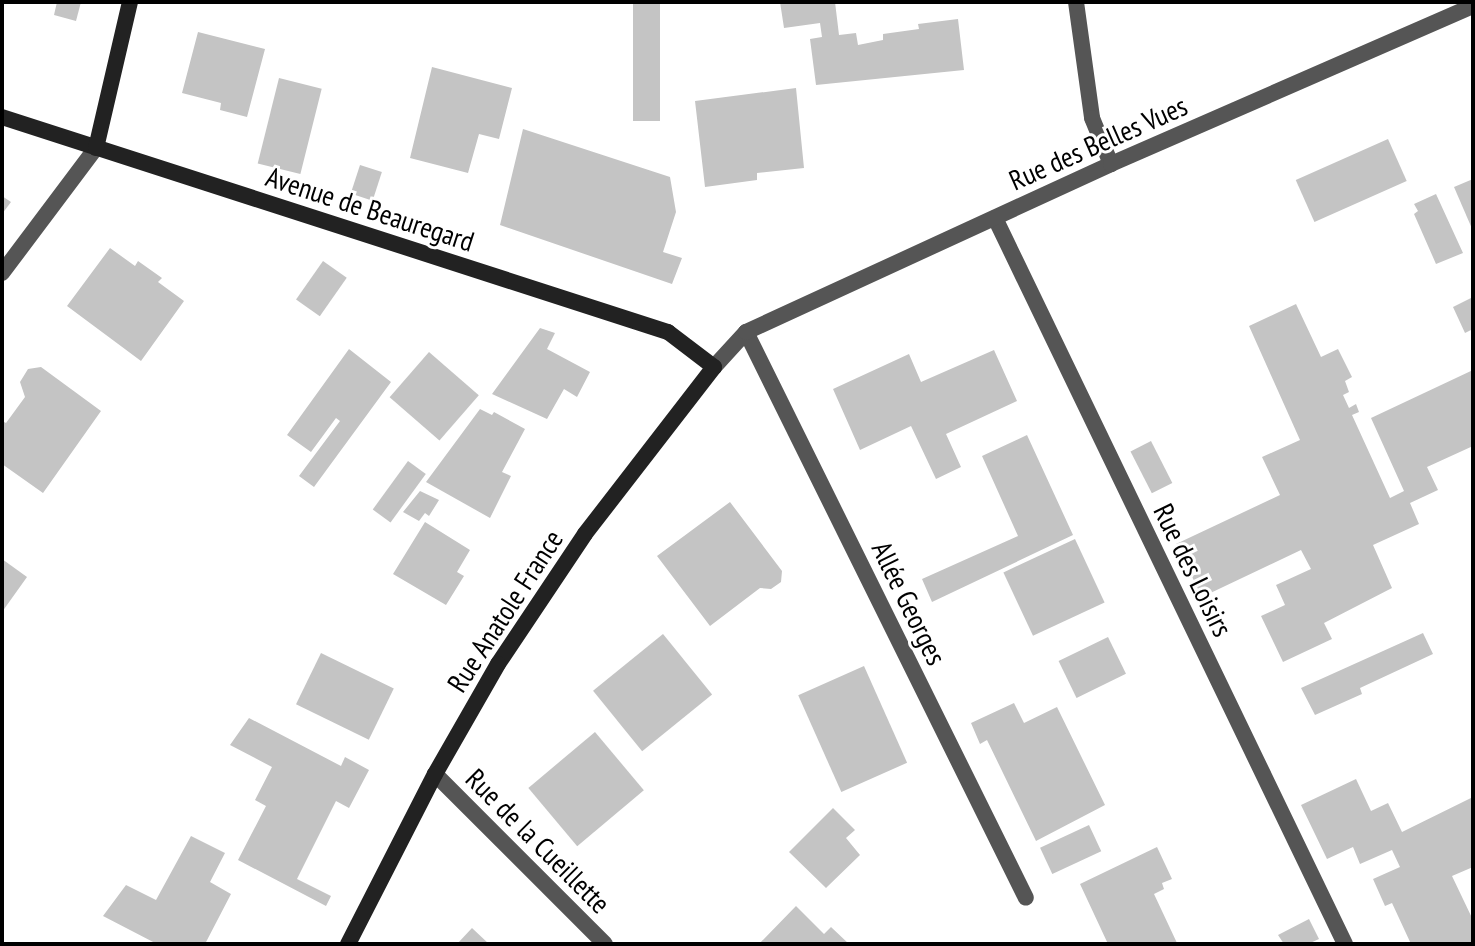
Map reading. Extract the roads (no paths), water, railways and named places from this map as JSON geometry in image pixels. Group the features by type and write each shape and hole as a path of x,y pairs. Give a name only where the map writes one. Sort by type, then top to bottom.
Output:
{"street":[{"path":"2,273 96,148 130,2"},
{"path":"1076,2 1092,118 1111,164"},
{"name":"Rue des Belles Vues","path":"746,332 1111,164 1473,6"},
{"name":"Avenue de Beauregard","path":"2,117 668,332 714,367"},
{"name":"Rue des Loisirs","path":"995,218 1345,944"},
{"name":"Rue Anatole France","path":"348,944 435,774 498,664 585,534 714,367 746,332"},
{"name":"Allée Georges","path":"746,332 1026,898"},
{"name":"Rue de la Cueillette","path":"435,774 605,944"}]}
